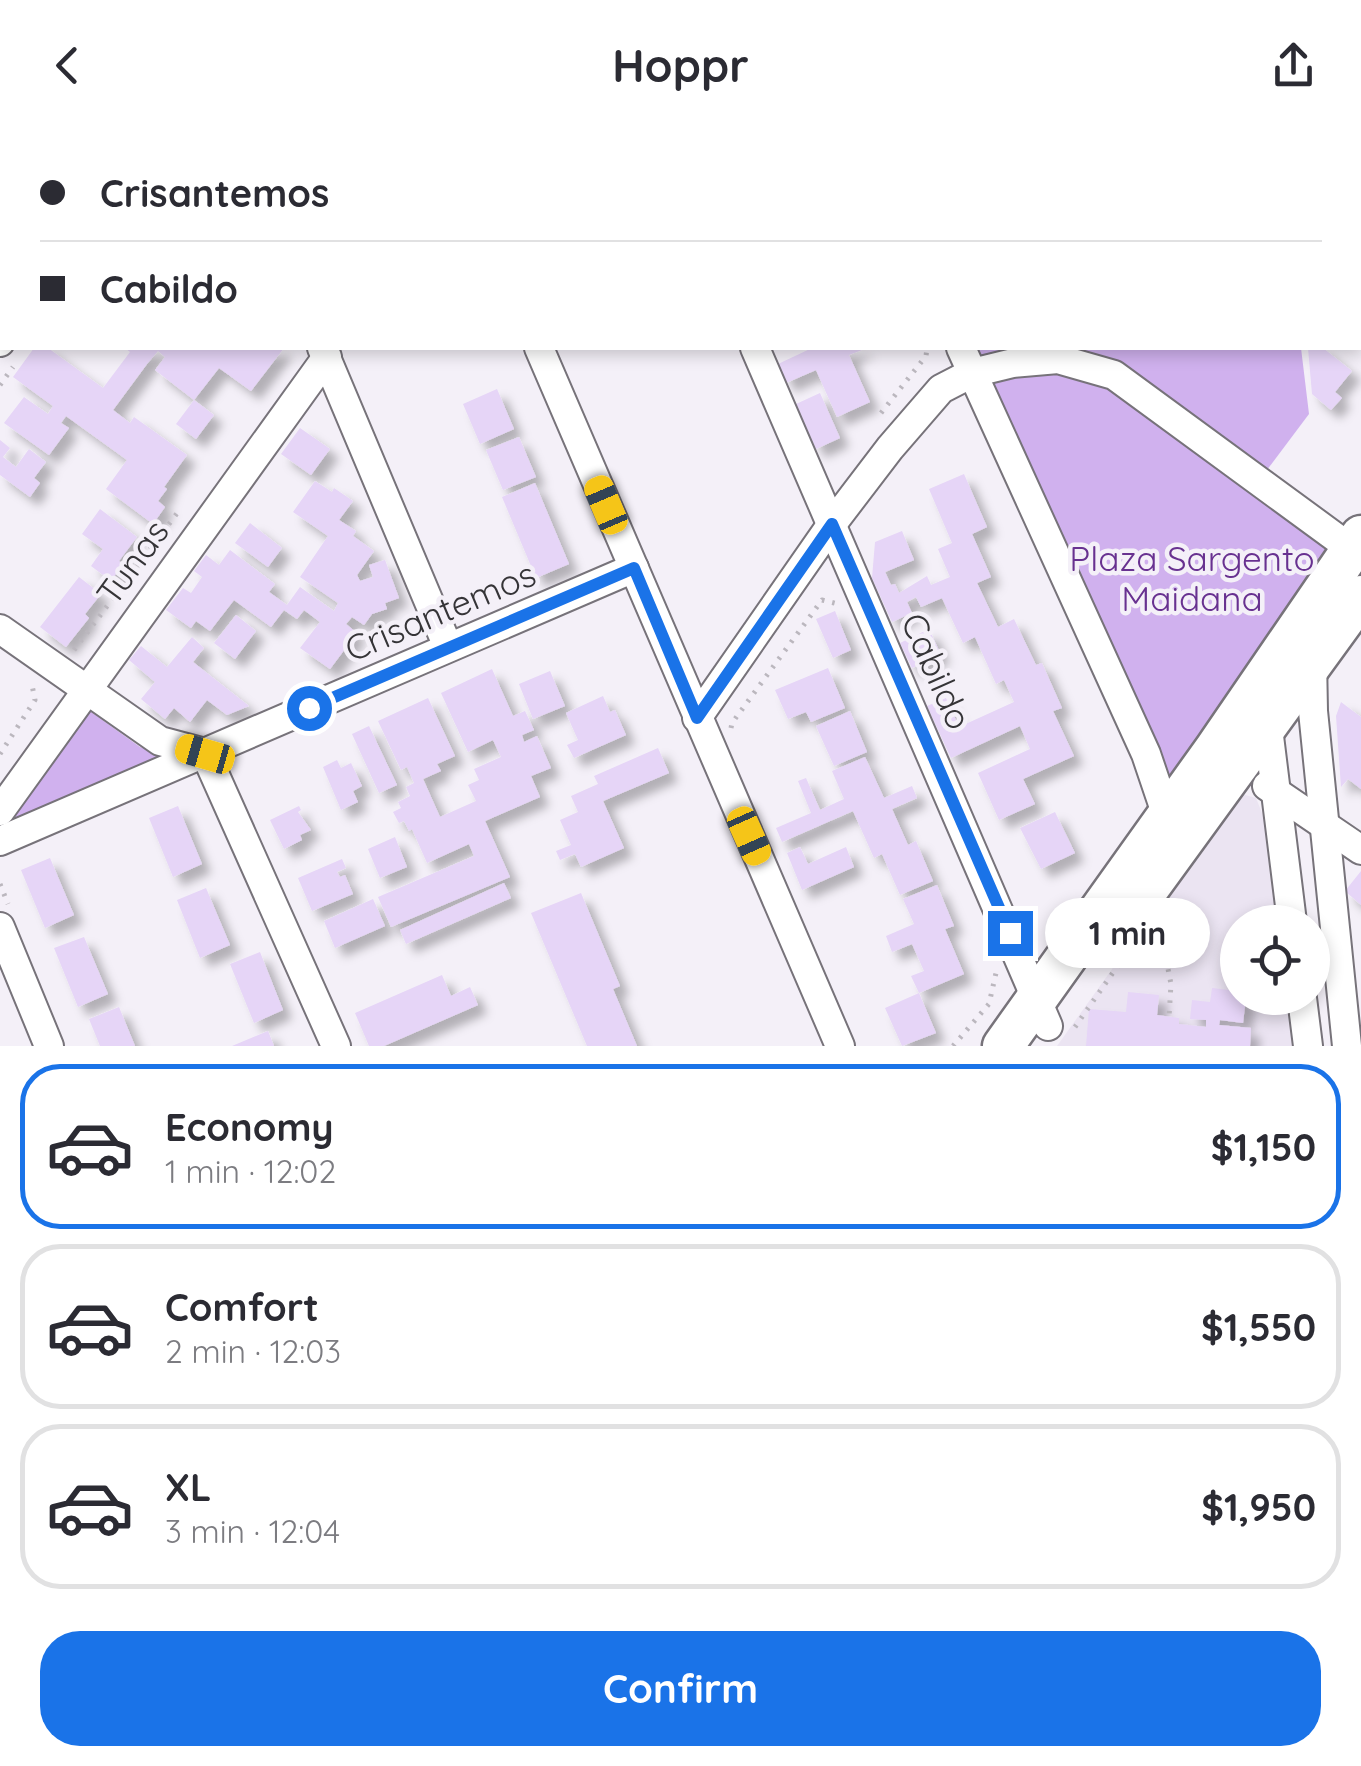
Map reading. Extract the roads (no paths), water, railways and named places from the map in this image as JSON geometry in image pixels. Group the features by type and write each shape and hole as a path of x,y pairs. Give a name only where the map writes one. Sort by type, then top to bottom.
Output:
{"street":[{"path":"540,350 840,1046"},
{"name":"Cabildo","path":"756,350 1039,1023"},
{"path":"324,352 448,647"},
{"name":"Tunas","path":"0,812 324,352"},
{"path":"967,360 1013,363 1058,359 1114,376 1358,547 1293,662 1268,726 1239,766 1172,830 1039,1023 1002,1046"},
{"path":"697,718 832,524 927,403 955,379 967,360"},
{"path":"967,360 1146,754 1172,830"},
{"name":"Crisantemos","path":"0,841 634,568"},
{"path":"1172,830 1194,777 1293,662 1361,596"},
{"path":"0,629 160,741 205,754 336,1046"},
{"path":"1293,662 1313,711 1346,1046"},
{"path":"1268,726 1290,905"},
{"path":"1194,777 1226,759 1361,850"},
{"path":"0,926 49,1046"},
{"path":"1304,1015 1308,1046"}],"park label":[{"name":"Plaza Sargento Maidana","path":"1192,578"}]}
